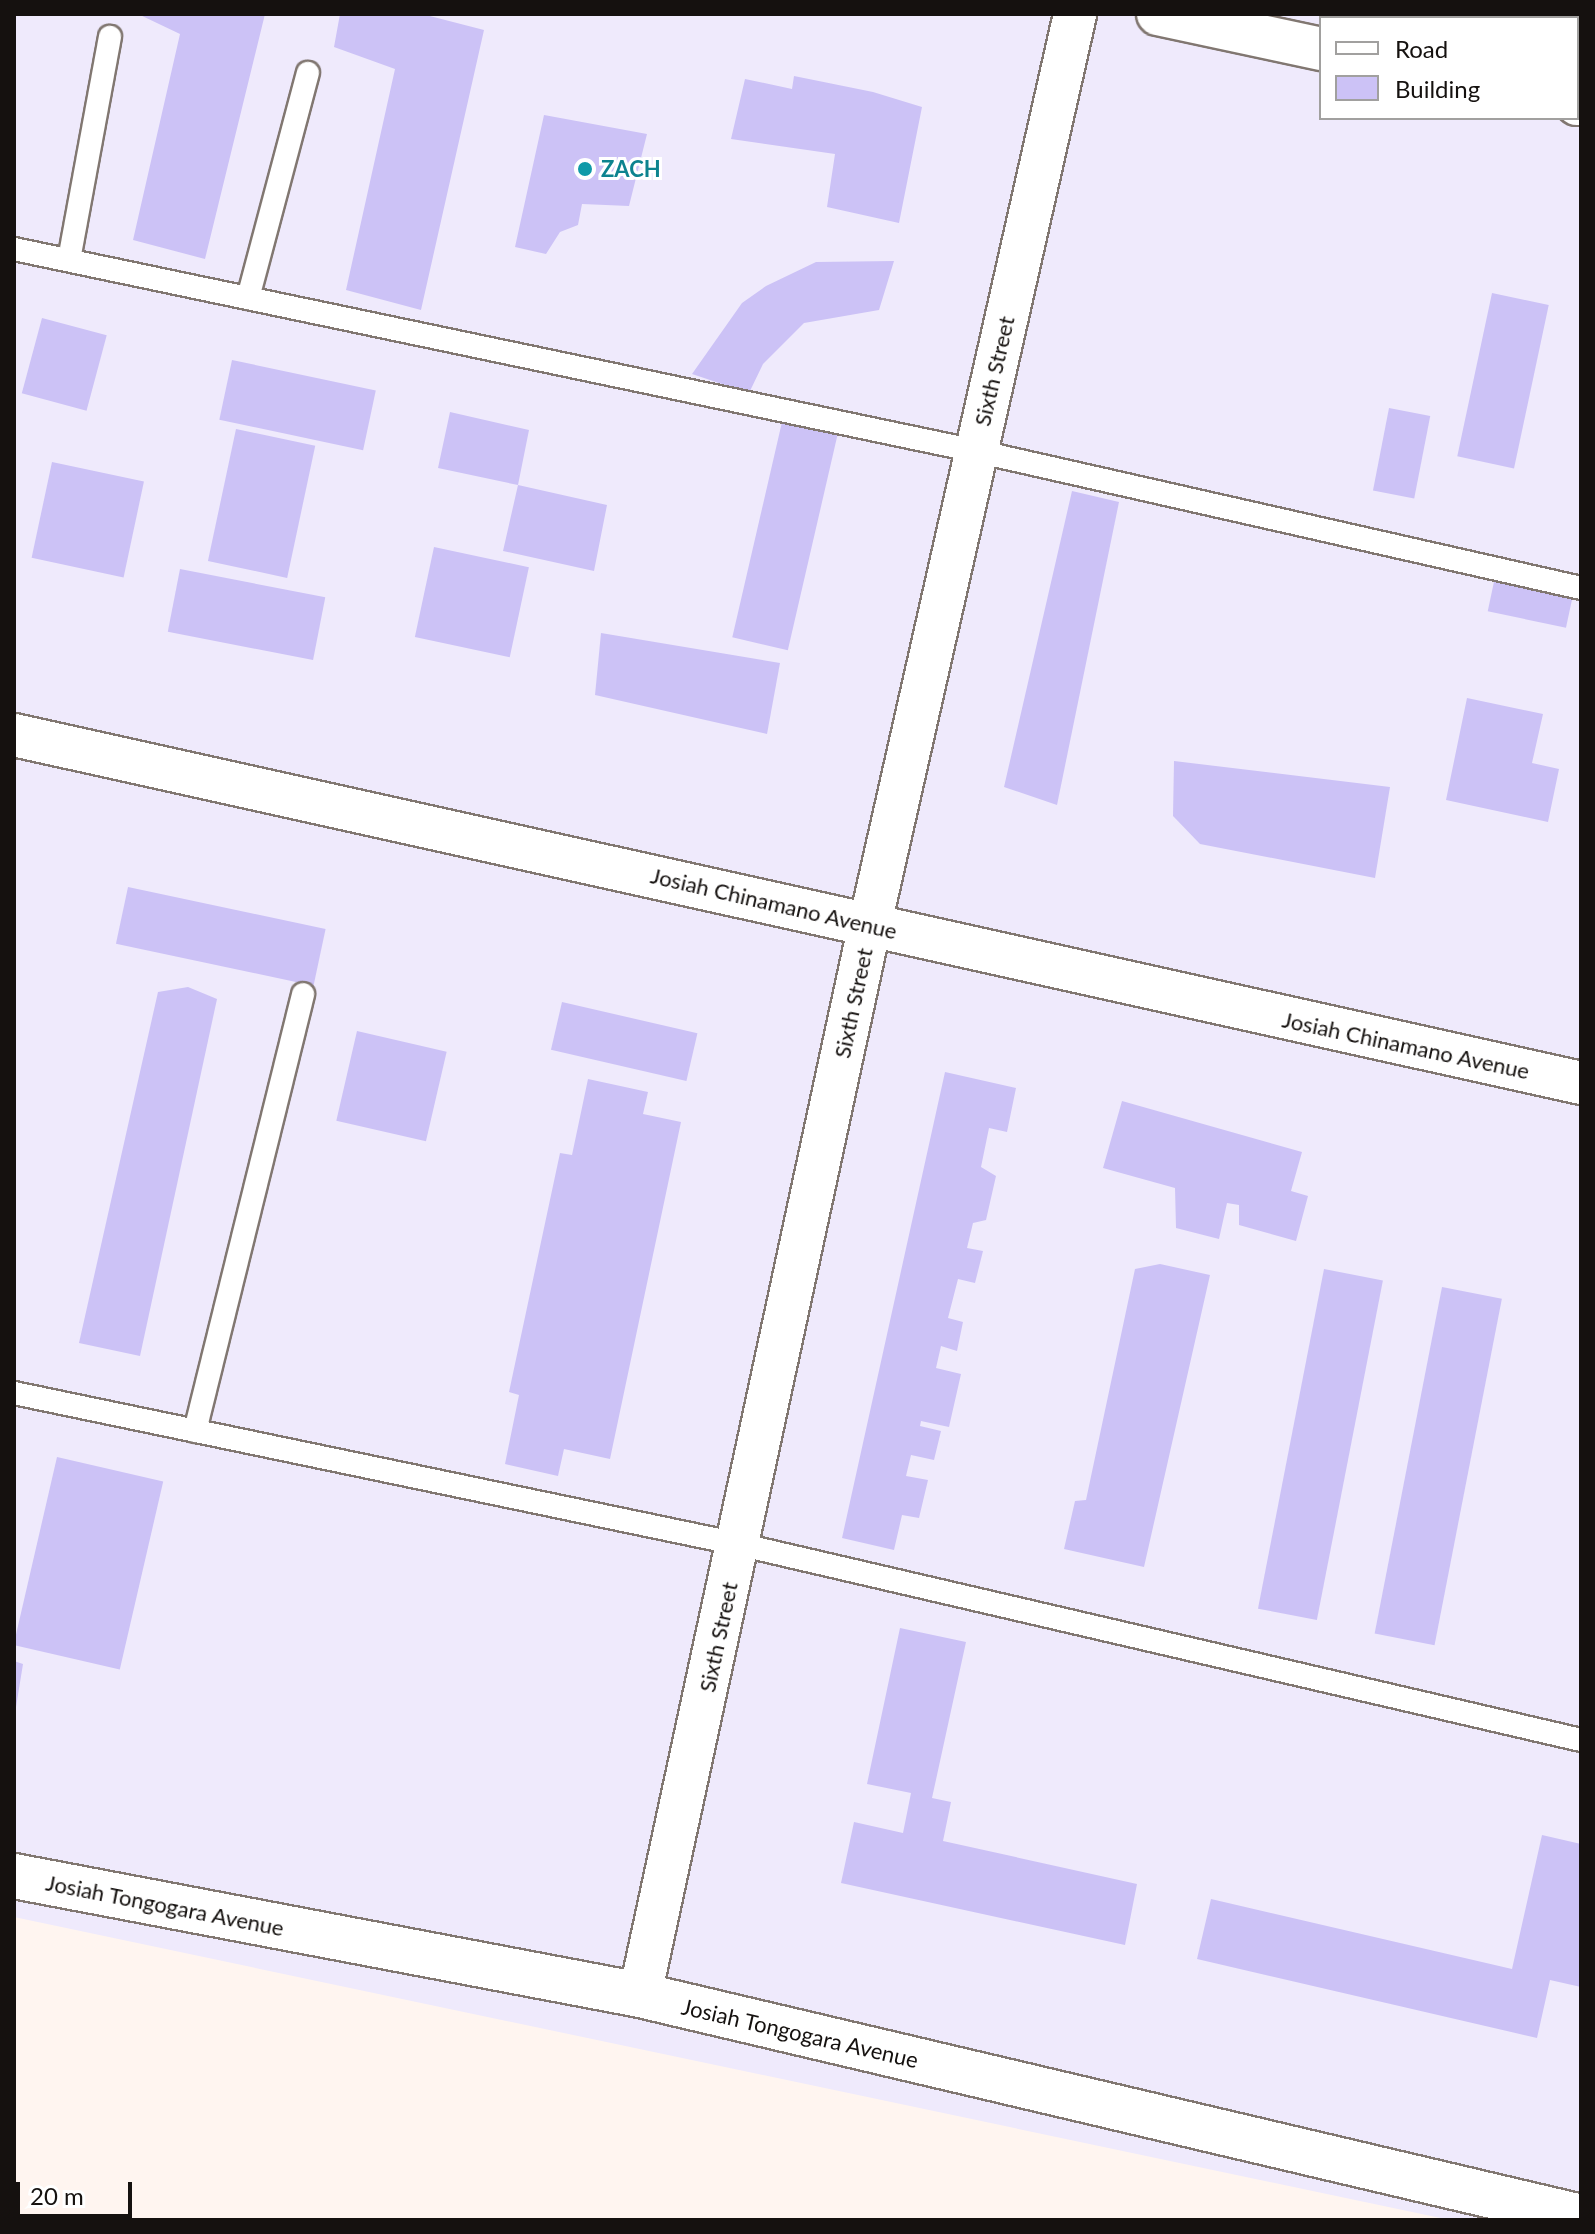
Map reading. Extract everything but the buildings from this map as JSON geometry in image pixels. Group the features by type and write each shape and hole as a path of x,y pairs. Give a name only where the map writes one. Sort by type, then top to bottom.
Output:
{"main road":[{"name":"Josiah Tongogara Avenue","path":"14,1876 640,1995 1581,2217"}],"street":[{"name":"Sixth Street","path":"640,1995 870,924 1075,14"},
{"path":"1158,14 1319,49"},
{"name":"Josiah Chinamano Avenue","path":"14,735 870,924 1374,1040 1581,1083"}],"lane":[{"path":"69,260 110,37"},
{"path":"248,298 308,73"},
{"path":"14,249 976,451 1581,588"},
{"path":"195,1431 303,994"},
{"path":"14,1393 738,1544 1581,1740"}],"shaded area":[{"path":"14,14 1581,14 1581,2220 1450,2220 14,1917"}],"place":[{"name":"ZACH","path":"585,169"}]}
